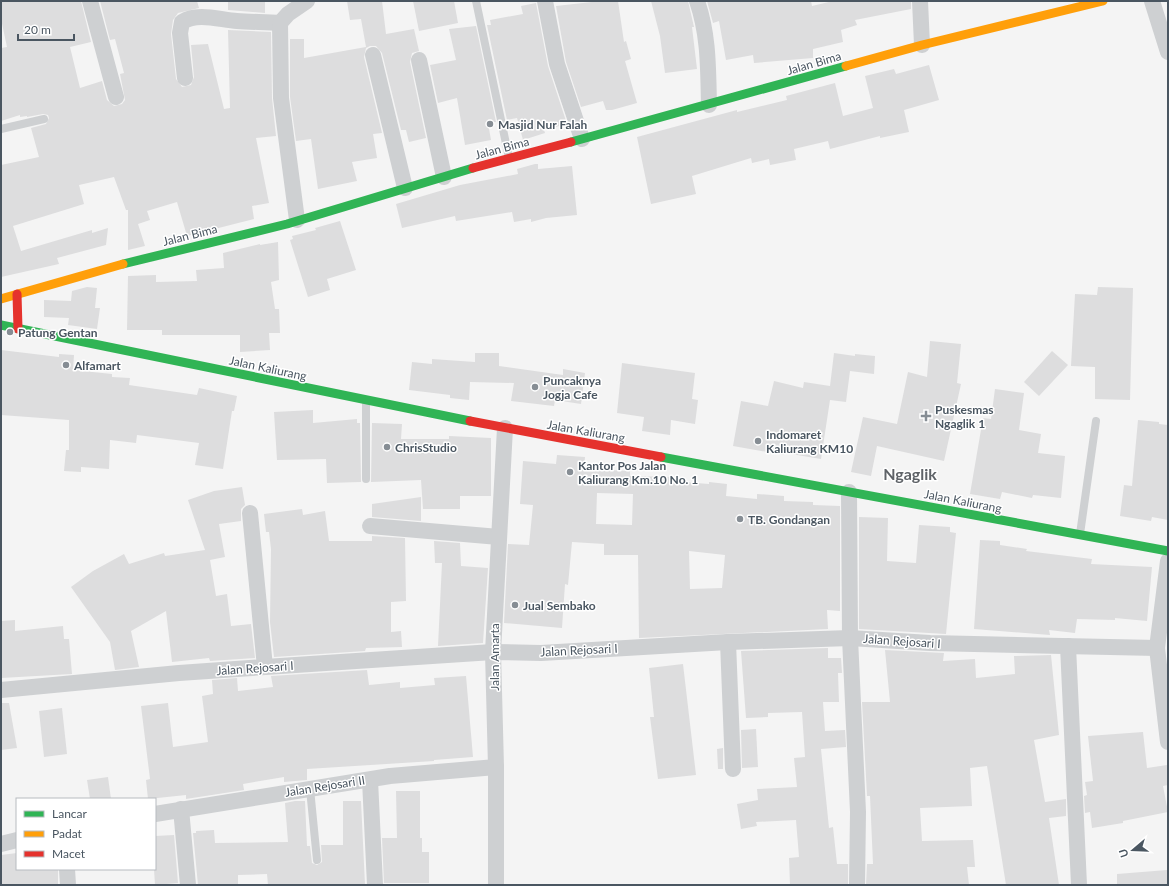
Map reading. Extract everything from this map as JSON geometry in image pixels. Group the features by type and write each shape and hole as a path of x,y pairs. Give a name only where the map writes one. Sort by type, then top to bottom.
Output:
{"main road":[{"name":"Jalan Bima","path":"1,299 104,269 297,220 444,176 709,106 922,45 1103,1"},
{"path":"17,294 18,329"},
{"name":"Jalan Kaliurang","path":"1,325 505,428 1168,551"}],"street":[{"path":"90,1 116,97"},
{"path":"297,220 281,98 280,23 288,14 307,1"},
{"path":"545,1 557,64 582,139"},
{"path":"697,1 705,26 708,50 709,106"},
{"path":"920,1 922,45"},
{"path":"1152,1 1168,52"},
{"path":"185,78 180,33 182,22 190,18 210,18 280,23"},
{"path":"373,55 405,188"},
{"path":"419,60 444,176"},
{"name":"Jalan Amarta","path":"496,885 496,767 493,652 505,428"},
{"path":"849,492 850,638 858,812 857,885"},
{"path":"250,513 265,667"},
{"path":"370,526 499,537"},
{"path":"1168,561 1157,648 1168,742"},
{"name":"Jalan Rejosari I","path":"1,690 179,673 265,667 493,652 541,653 728,642 850,638 930,643 1157,648"},
{"path":"728,642 733,769"},
{"path":"1068,646 1079,885"},
{"name":"Jalan Rejosari II","path":"156,814 390,776 496,767"},
{"path":"370,780 376,885"},
{"path":"181,809 188,885"},
{"path":"1,844 16,840"},
{"path":"67,870 68,885"}],"lane":[{"path":"476,1 509,159"},
{"path":"1,129 44,119"},
{"path":"366,400 366,479"},
{"path":"1080,535 1096,421"},
{"path":"310,789 317,860"}],"building":[{"path":"1,1 81,1 91,42 70,47 80,88 102,81 107,100 114,106 122,104 125,100 120,74 124,73 115,39 110,40 100,1 197,1 199,8 178,13 173,20 171,34 176,79 182,87 191,85 194,77 191,45 208,44 224,109 230,108 228,30 271,32 272,98 276,136 256,138 269,203 252,206 254,219 187,236 177,202 147,211 150,220 138,224 145,246 128,250 128,210 126,210 114,177 79,185 84,204 13,226 21,251 92,230 92,233 108,228 106,245 57,258 59,264 1,277 1,165 39,157 31,128 46,124 49,118 48,115 43,114 27,117 20,117 20,115 1,121 1,48 7,47 1,19"},
{"path":"228,1 265,1 265,13 228,10"},
{"path":"347,1 382,1 386,34 414,29 419,51 412,53 410,62 426,138 409,142 406,130 401,130 382,53 376,46 370,46 366,48 364,57 382,133 373,134 377,158 352,162 357,181 318,189 311,139 296,141 290,97 290,39 304,39 304,58 366,47 361,19 350,20"},
{"path":"413,1 454,1 458,23 419,31"},
{"path":"601,1 618,1 624,42 626,41 631,59 625,61 637,103 612,110 606,110 603,101 581,107 566,62 556,6"},
{"path":"651,1 688,1 694,27 692,27 697,69 665,73 660,36"},
{"path":"707,1 811,1 812,6 833,1 911,1 911,9 855,20 857,25 841,30 843,42 813,49 813,58 754,63 753,55 726,60 719,21 713,23"},
{"path":"536,3 548,66 567,124 544,130 545,133 523,140 517,118 507,120 487,25 491,25 490,20 523,14 521,6"},
{"path":"476,26 496,122 488,123 491,140 465,145 457,98 438,103 430,65 456,60 449,29"},
{"path":"929,65 939,100 904,110 909,132 880,138 880,136 830,149 828,141 794,149 796,160 770,165 769,159 752,163 751,158 692,176 696,194 651,204 637,137 737,110 737,112 787,100 786,96 835,83 843,116 873,108 865,76 894,69 896,74"},
{"path":"538,164 538,169 572,166 577,215 546,218 531,222 531,219 514,222 512,212 456,221 455,216 402,228 396,204 460,185 518,174 517,169"},
{"path":"340,221 356,270 327,279 330,290 308,297 290,240 293,239 292,236 316,230 315,228"},
{"path":"278,242 279,280 271,282 275,309 279,309 280,333 269,333 270,350 240,352 240,335 162,335 162,330 127,330 128,276 156,275 156,282 197,281 196,270 224,268 223,253 260,244"},
{"path":"87,287 97,288 95,308 100,308 97,329 68,325 69,318 44,317 44,300 71,301 72,291"},
{"path":"1098,287 1133,288 1130,400 1095,399 1095,367 1071,366 1075,294 1097,295"},
{"name":"Puskesmas Ngaglik 1","path":"930,341 961,344 957,383 961,384 944,461 877,446 871,476 851,472 863,417 897,424 908,372 927,377"},
{"path":"1,350 59,357 59,354 74,355 73,370 112,374 112,377 130,378 129,385 197,395 199,388 237,396 234,411 232,411 223,469 195,465 199,443 137,435 136,443 110,440 109,469 81,467 81,472 64,471 66,450 69,450 69,420 1,415"},
{"path":"1052,351 1068,365 1039,396 1024,382"},
{"path":"475,353 499,353 499,366 563,375 563,369 585,373 581,404 555,400 554,406 511,401 514,383 470,382 469,400 450,398 450,395 409,390 412,362 432,364 432,359 475,362"},
{"path":"834,353 855,356 855,354 875,356 874,374 850,371 846,402 830,400 821,459 785,453 784,455 733,446 741,401 768,406 774,381 803,388 804,382 830,386"},
{"path":"622,363 695,373 692,399 698,400 695,424 671,420 670,435 642,431 644,417 617,413"},
{"path":"995,389 1024,393 1019,430 1041,434 1038,453 1065,456 1061,498 1033,495 1032,498 1002,492 1000,499 970,494 983,418 991,419"},
{"path":"313,410 313,423 357,419 357,423 360,423 361,482 327,483 326,459 277,460 274,412"},
{"path":"1138,420 1159,422 1159,424 1168,425 1168,520 1152,517 1151,521 1120,516 1124,485 1132,486"},
{"path":"372,423 402,424 401,439 449,439 449,436 491,438 491,496 460,496 460,509 423,509 421,480 371,482"},
{"path":"557,455 585,457 584,469 630,471 630,476 672,477 672,481 727,484 726,496 757,499 757,494 784,496 784,501 813,502 813,505 840,506 840,611 827,610 828,629 639,638 638,555 604,555 604,544 572,542 568,585 565,584 562,628 504,623 508,544 529,545 533,505 520,504 523,461 556,464","holes":["597,493 633,494 632,525 596,524","689,551 725,555 722,588 690,589"]},
{"path":"242,487 245,505 241,509 241,521 219,524 225,557 210,560 216,596 227,594 231,626 251,624 255,658 210,661 209,658 172,662 166,611 131,631 139,667 115,670 110,642 71,587 93,571 124,554 129,564 164,553 165,556 205,550 188,500 214,491"},
{"path":"421,497 421,521 372,517 372,504"},
{"path":"302,509 303,515 325,511 329,541 372,541 372,536 405,538 406,601 391,602 391,632 401,631 402,647 366,648 365,651 274,657 270,622 271,549 269,532 266,532 264,514"},
{"path":"859,517 888,518 887,561 916,563 919,525 950,527 950,532 956,533 946,634 859,629"},
{"path":"980,540 1000,541 1000,545 1027,549 1026,551 1092,559 1091,564 1152,567 1147,621 1115,618 1115,620 1077,619 1075,633 1049,630 1050,635 974,629"},
{"path":"434,541 460,543 461,566 488,568 483,643 438,646 442,563 435,563"},
{"path":"15,620 15,631 63,626 64,639 69,639 72,674 1,678 1,621"},
{"path":"828,648 828,658 841,658 842,673 838,673 839,702 823,702 825,731 845,730 846,747 821,749 829,828 833,827 837,864 848,864 848,885 790,885 789,858 799,857 796,820 756,822 757,826 741,829 737,804 758,800 757,789 797,787 794,758 805,757 802,712 768,713 768,717 746,718 741,651"},
{"path":"885,650 944,653 943,661 975,659 976,678 1015,674 1014,656 1051,655 1059,735 1034,740 1045,802 1066,799 1066,816 1049,818 1059,885 1006,885 987,766 970,768 972,806 920,808 922,841 973,840 975,867 967,867 969,885 866,885 867,864 873,864 870,796 867,796 862,702 890,702"},
{"path":"683,664 696,775 658,779 650,717 654,717 649,668"},
{"path":"367,670 369,685 400,682 400,688 435,685 434,678 466,676 473,757 307,769 307,780 284,782 284,777 243,784 244,790 186,799 186,795 148,798 146,780 150,779 141,706 168,703 173,747 208,742 202,696 213,694 212,680 237,678 238,691 273,687 271,676"},
{"path":"1,703 9,703 17,748 1,750"},
{"path":"62,708 67,754 44,757 39,711"},
{"path":"756,729 758,767 742,768 741,730"},
{"path":"1143,732 1147,768 1167,765 1168,785 1163,786 1168,812 1123,821 1123,823 1092,828 1090,812 1085,813 1084,796 1087,795 1085,782 1093,781 1088,736"},
{"path":"723,748 723,769 718,769 717,749"},
{"path":"108,777 111,798 90,798 87,780"},
{"path":"396,791 420,791 420,838 422,838 422,852 429,852 429,883 384,883 382,838 397,838"},
{"path":"305,801 307,846 310,846 312,863 317,865 322,862 321,845 343,845 343,801 361,801 365,885 268,885 267,874 238,875 238,885 198,885 193,833 196,833 196,831 214,830 215,843 288,842 285,803"},
{"path":"174,835 178,883 155,885 154,870 156,870 156,836"},
{"path":"16,853 16,870 58,870 58,885 2,885 1,855"},
{"path":"1167,870 1168,885 1117,885 1117,874"}],"traffic: fast":[{"path":"571,142 846,66"},
{"path":"123,264 287,224 473,168"},
{"path":"1,325 470,421"},
{"path":"661,457 1168,551"}],"traffic: slow":[{"path":"846,66 922,45 1103,1"},
{"path":"1,299 123,264"}],"traffic: jam":[{"path":"473,168 571,142"},
{"path":"17,294 18,329"},
{"path":"470,421 661,457"}],"place":[{"name":"Masjid Nur Falah","path":"490,124"},
{"name":"Patung Gentan","path":"10,332"},
{"name":"Alfamart","path":"66,365"},
{"name":"Puncaknya Jogja Cafe","path":"535,387"},
{"name":"Puskesmas Ngaglik 1","path":"926,416"},
{"name":"Indomaret Kaliurang KM10","path":"758,441"},
{"name":"ChrisStudio","path":"387,447"},
{"name":"Kantor Pos Jalan Kaliurang Km.10 No. 1","path":"570,472"},
{"name":"TB. Gondangan","path":"740,519"},
{"name":"Jual Sembako","path":"515,605"}],"district":[{"name":"Ngaglik","path":"910,473"}]}
